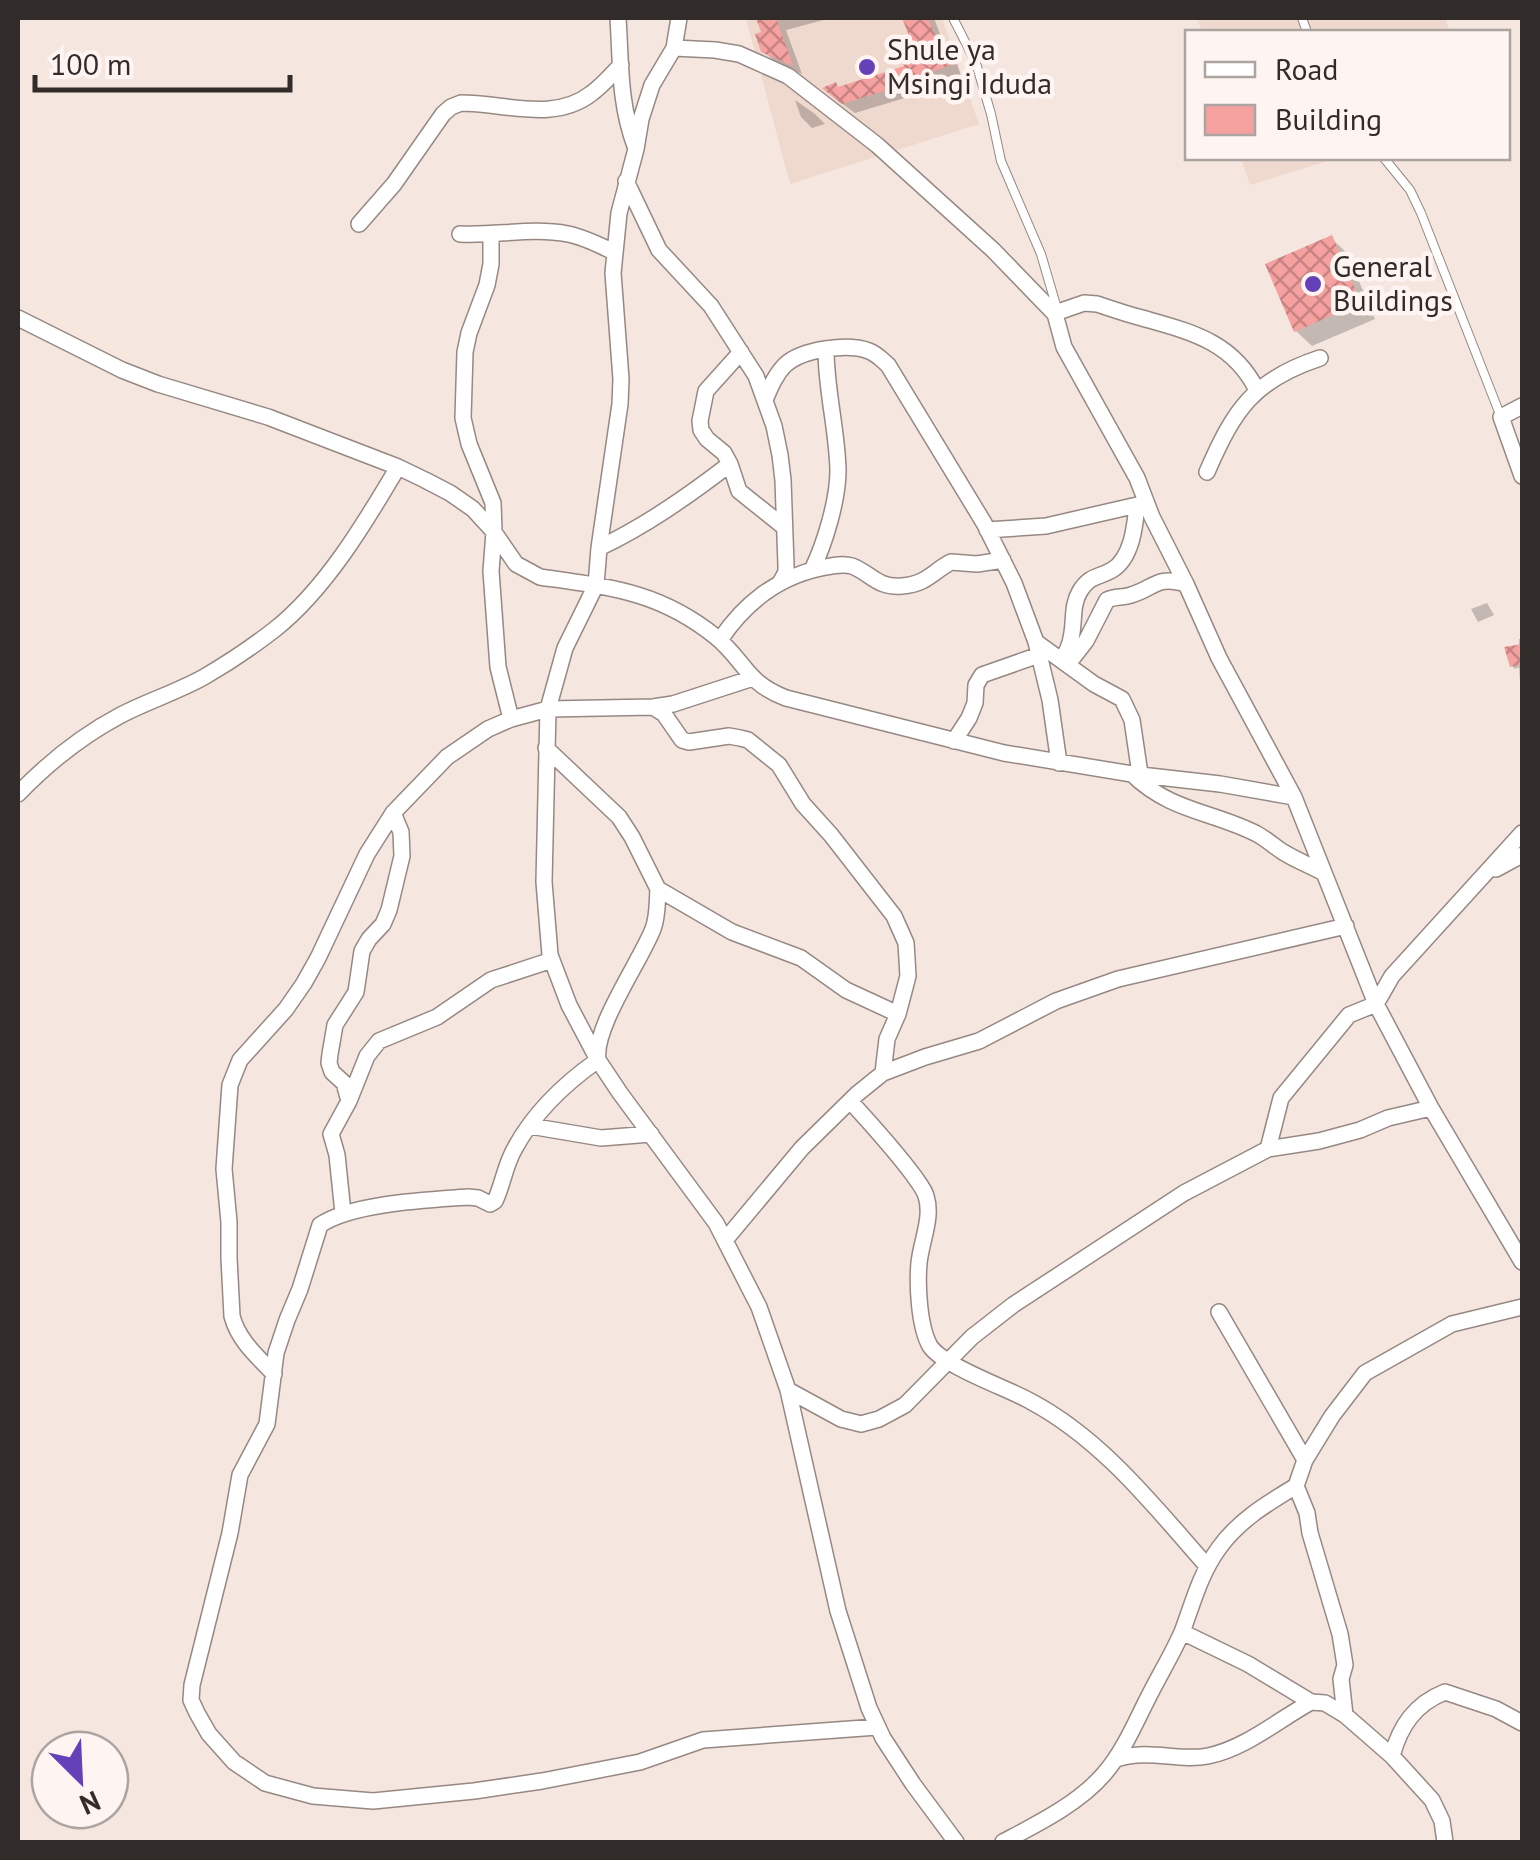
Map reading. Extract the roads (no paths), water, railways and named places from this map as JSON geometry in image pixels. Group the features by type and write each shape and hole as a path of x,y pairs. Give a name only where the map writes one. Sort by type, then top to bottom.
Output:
{"street":[{"path":"618,18 623,107 636,148"},
{"path":"679,18 674,48 652,86 641,119 614,252 620,404 596,586 566,648 548,709 544,882 552,960 569,1005 598,1060 698,1196 726,1239 759,1306 788,1390 838,1612 877,1726 956,1842"},
{"path":"674,48 739,54 788,76 877,145 1004,260 1055,314 1064,347 1129,463 1142,504 1294,797 1376,1004 1522,1262"},
{"path":"359,224 451,107 461,103 530,110 571,106 595,91 621,65"},
{"path":"626,182 659,250 700,292 756,376 774,426 783,480 786,572 780,582"},
{"path":"460,234 566,233 614,252"},
{"path":"491,235 488,285 469,334 462,400 469,444 493,502 491,571 498,668 511,718"},
{"path":"1058,312 1084,303 1096,304 1201,336 1230,353 1257,390"},
{"path":"18,318 122,370 268,416 398,467 473,509 516,564 529,573 638,593 673,608 720,640 766,690 786,698 1059,763 1294,797"},
{"path":"765,400 788,362 812,351 860,349 874,352 888,366 987,530 1027,614 1050,700 1059,763"},
{"path":"812,570 826,535 837,484 826,350"},
{"path":"742,352 706,391 701,430 724,454 739,491 784,526"},
{"path":"1208,472 1244,403 1286,371 1320,358"},
{"path":"1522,406 1501,417 1522,476"},
{"path":"599,548 674,506 730,464"},
{"path":"18,794 52,762 118,716 200,679 276,629 335,564 398,467"},
{"path":"987,530 1046,526 1142,504"},
{"path":"1065,662 1078,595 1093,577 1114,569 1124,558 1142,504"},
{"path":"720,640 745,608 780,582 812,570 840,564 852,566 875,582 902,586 926,580 950,562 977,564 1002,560"},
{"path":"1065,662 1086,641 1107,600 1132,595 1157,582 1176,580 1186,584"},
{"path":"1038,648 1122,700 1132,720 1136,774 1146,787 1183,808 1257,834 1324,874"},
{"path":"954,741 969,718 982,674 1038,648"},
{"path":"274,1374 247,1346 232,1316 230,1222 224,1169 230,1085 240,1060 304,983 368,854 393,813 448,757 511,718 548,709 653,707 690,700 752,678"},
{"path":"653,707 664,714 682,740 729,736 758,748 784,772 803,804 894,916 902,930 908,976 887,1039 883,1073"},
{"path":"546,748 619,817 658,889 652,930 607,1021 596,1049 598,1060"},
{"path":"349,1101 344,1083 332,1072 330,1054 335,1025 356,992 362,951 390,910 402,856 401,832 393,813"},
{"path":"1268,1149 1281,1098 1294,1079 1349,1014 1376,1004 1392,976 1522,834"},
{"path":"1488,873 1522,855"},
{"path":"658,889 732,932 801,958 846,990 898,1014"},
{"path":"726,1239 802,1148 883,1073 980,1041 1056,1001 1118,979 1346,926"},
{"path":"343,1213 337,1155 330,1136 367,1056 379,1041 438,1017 491,980 552,960"},
{"path":"598,1060 557,1091 530,1126 515,1147 494,1203 462,1198 370,1208 343,1213 322,1223 317,1230 300,1289 280,1338 267,1424 240,1475 230,1533 196,1667 193,1706 223,1752 248,1774 265,1783 313,1796 372,1801 542,1782 640,1762 702,1740 877,1726"},
{"path":"850,1101 896,1151 926,1196 928,1211 919,1263 920,1305 934,1350 1076,1430 1140,1490 1207,1566"},
{"path":"788,1390 841,1420 870,1422 905,1406 988,1323 1184,1192 1268,1149 1319,1142 1388,1118 1432,1108"},
{"path":"530,1126 601,1138 651,1134"},
{"path":"1344,1714 1341,1679 1345,1664 1340,1634 1296,1486 1304,1460 1365,1373 1452,1324 1522,1307"},
{"path":"1219,1312 1304,1460"},
{"path":"1003,1842 1076,1798 1116,1759 1182,1632 1190,1604 1220,1546 1258,1509 1296,1486"},
{"path":"1182,1632 1248,1664 1311,1702 1325,1703 1344,1714 1392,1756 1432,1800 1442,1821 1445,1842"},
{"path":"1392,1756 1406,1721 1445,1692 1496,1708 1522,1722"},
{"path":"1116,1759 1134,1753 1196,1757 1214,1754 1248,1740 1311,1702"}],"lane":[{"path":"952,18 976,63 1002,161 1040,254 1058,312"},
{"path":"1386,160 1410,190 1421,213 1501,417"}],"place":[{"name":"Shule ya Msingi Iduda","path":"867,67"},
{"name":"General Buildings","path":"1313,284"}]}
